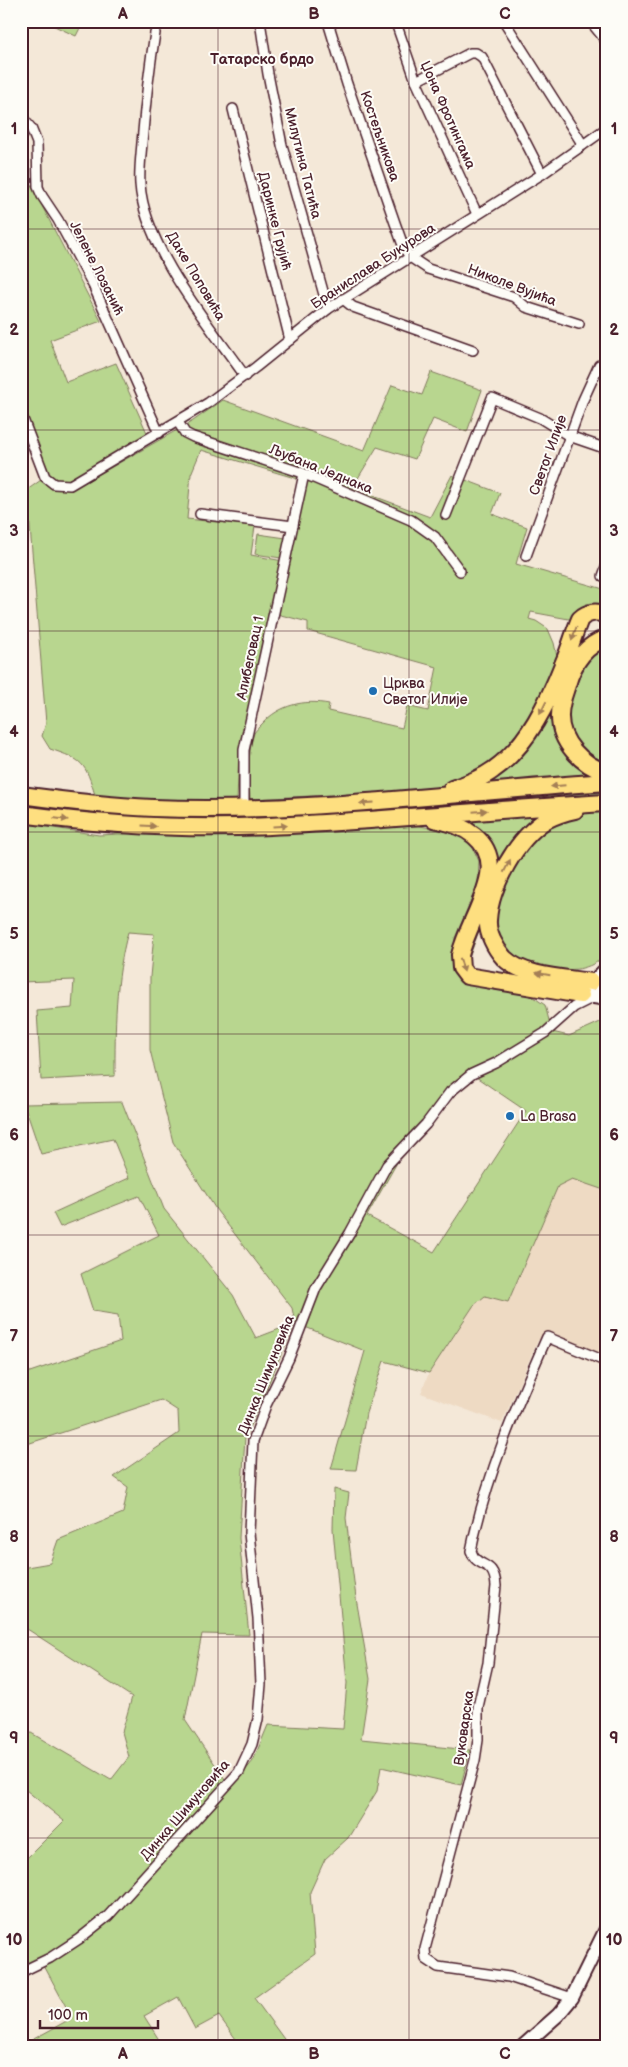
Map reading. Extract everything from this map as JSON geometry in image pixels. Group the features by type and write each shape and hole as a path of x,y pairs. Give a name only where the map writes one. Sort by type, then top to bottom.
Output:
{"highway":[{"path":"416,799 475,781 495,769 516,748 542,710 564,663 580,619 584,615 594,612 607,614"},
{"path":"607,638 597,641 584,651 574,664 562,701 560,716 566,740 572,749 593,769 607,773"},
{"path":"21,795 100,805 154,808 237,808 416,799 607,782"},
{"path":"21,814 100,823 173,827 232,827 397,818 607,803"},
{"path":"592,992 524,971 505,959 494,945 488,921 496,887 520,844 533,830 547,820 571,811 607,803"},
{"path":"397,818 433,819 456,824 475,835 487,854 490,866 489,877 460,955 460,964 468,976 495,981 592,992"}],"main road":[{"path":"607,968 592,992 607,999"},
{"path":"523,2046 558,2015 572,1998 607,1927"}],"street":[{"name":"Милутина Татића","path":"260,21 269,82 282,145 328,309"},
{"path":"504,21 583,145"},
{"path":"590,21 607,42"},
{"name":"Костељникова","path":"328,22 347,84 395,223 404,248 410,257"},
{"name":"Џона Фротингама","path":"397,26 416,80 477,214"},
{"name":"Даке Поповића","path":"155,33 145,99 140,169 140,185 146,212 169,264 192,301 245,376"},
{"path":"416,80 470,53 476,53 482,57 542,174"},
{"name":"Даринке Грујић","path":"233,108 290,340"},
{"name":"Јелене Лозанић","path":"21,116 31,128 37,143 38,187 93,285 159,433"},
{"name":"Бранислава Букурова","path":"21,414 45,477 54,484 70,485 178,422 245,376 328,309 542,174 607,128"},
{"name":"Николе Вујића","path":"410,257 428,269 514,297 526,307 579,324"},
{"path":"343,299 353,307 473,350"},
{"name":"Светог Илије","path":"526,556 569,436 599,365"},
{"path":"446,515 492,398 540,418 569,436 607,449"},
{"name":"Љубана Једнака","path":"178,422 185,433 193,437 304,474 411,520 435,537 460,571"},
{"name":"Алибеговац 1","path":"237,808 244,750 304,474"},
{"path":"200,514 293,526"},
{"path":"603,576 607,566"},
{"name":"Динка Шимуновића","path":"21,1972 50,1958 79,1939 108,1916 239,1772 254,1736 258,1719 260,1684 258,1618 249,1533 253,1442 266,1405 289,1358 316,1288 350,1233 387,1165 426,1124 459,1083 545,1034 592,992"},
{"name":"Вуковарска","path":"572,1998 509,1977 438,1967 429,1962 425,1954 430,1924 475,1760 478,1740 478,1707 491,1641 495,1576 491,1568 474,1558 472,1548 486,1490 498,1451 547,1337 607,1362"},
{"path":"593,1957 607,1945"}],"shaded area":[{"path":"572,1179 607,1191 607,1369 538,1340 502,1423 421,1393 429,1373 474,1305 485,1296 508,1302 558,1186"}],"green space":[{"path":"49,21 77,21 82,24 76,36 48,23"},
{"path":"21,165 101,321 50,340 66,382 116,363 148,435 69,480 57,479 48,472 21,402"},
{"path":"431,372 482,390 467,432 433,419 415,459 377,447 352,488 430,517 452,475 500,493 492,514 527,527 516,564 607,590 607,607 587,606 574,620 531,612 529,619 548,629 554,643 558,661 528,725 491,766 450,785 433,790 250,799 249,757 254,733 276,712 301,703 329,704 328,711 402,728 407,706 428,711 437,667 308,631 308,622 269,612 251,693 250,714 243,727 239,750 237,800 153,800 95,795 88,775 81,764 70,756 50,749 42,736 46,723 27,490 41,480 55,489 73,489 193,421 223,400 364,451 392,385 422,395","holes":["201,450 298,479 283,561 251,555 255,526 187,519 191,474"]},
{"path":"258,534 286,538 281,558 255,554"},
{"path":"580,629 585,631 557,698 556,724 595,776 483,785 519,754"},
{"path":"607,642 607,770 583,756 565,725 577,666"},
{"path":"607,792 607,797 460,808 314,817 240,819 94,814 21,806 21,801 362,810"},
{"path":"607,809 607,955 593,964 580,969 549,968 531,964 517,958 500,941 497,929 497,916 500,901 517,855 548,826 568,817"},
{"path":"554,813 508,851 469,958 466,957 493,854 454,818"},
{"path":"21,823 99,835 138,833 213,836 410,824 451,832 470,842 479,861 478,883 455,938 453,965 527,993 545,1005 552,1032 569,1036 607,1019 607,1191 572,1179 558,1186 508,1302 485,1296 474,1305 429,1373 384,1361 366,1413 356,1470 331,1469 365,1351 295,1323 292,1308 217,1211 173,1142 150,1050 150,977 154,934 128,932 118,985 115,1076 41,1080 37,1011 72,1008 74,980 21,982","holes":["476,1077 526,1111 434,1252 367,1216 399,1159 459,1089"]},
{"path":"122,1102 164,1209 233,1295 256,1338 295,1323 245,1437 239,1538 249,1635 202,1634 185,1720 231,1788 253,1761 268,1725 343,1729 347,1683 333,1529 334,1489 349,1493 346,1518 356,1598 370,1679 361,1739 470,1750 461,1785 381,1767 377,1791 348,1838 325,1859 310,1892 315,1954 254,1998 289,2046 241,2046 219,2016 195,2029 178,1997 144,2016 163,2046 21,2046 72,2018 41,1960 21,1969 21,1864 64,1821 21,1786 21,1727 111,1780 129,1757 122,1732 132,1697 21,1625 21,1568 50,1563 58,1540 123,1513 128,1487 114,1477 179,1433 178,1411 161,1400 21,1446 21,1375 121,1341 118,1315 93,1311 81,1274 159,1235 139,1196 60,1227 53,1213 129,1178 113,1139 41,1154 24,1104"}],"place":[{"name":"Црква Светог Илије","path":"373,691"},
{"name":"La Brasa","path":"510,1116"}],"district":[{"name":"Татарско брдо","path":"262,59"}]}
